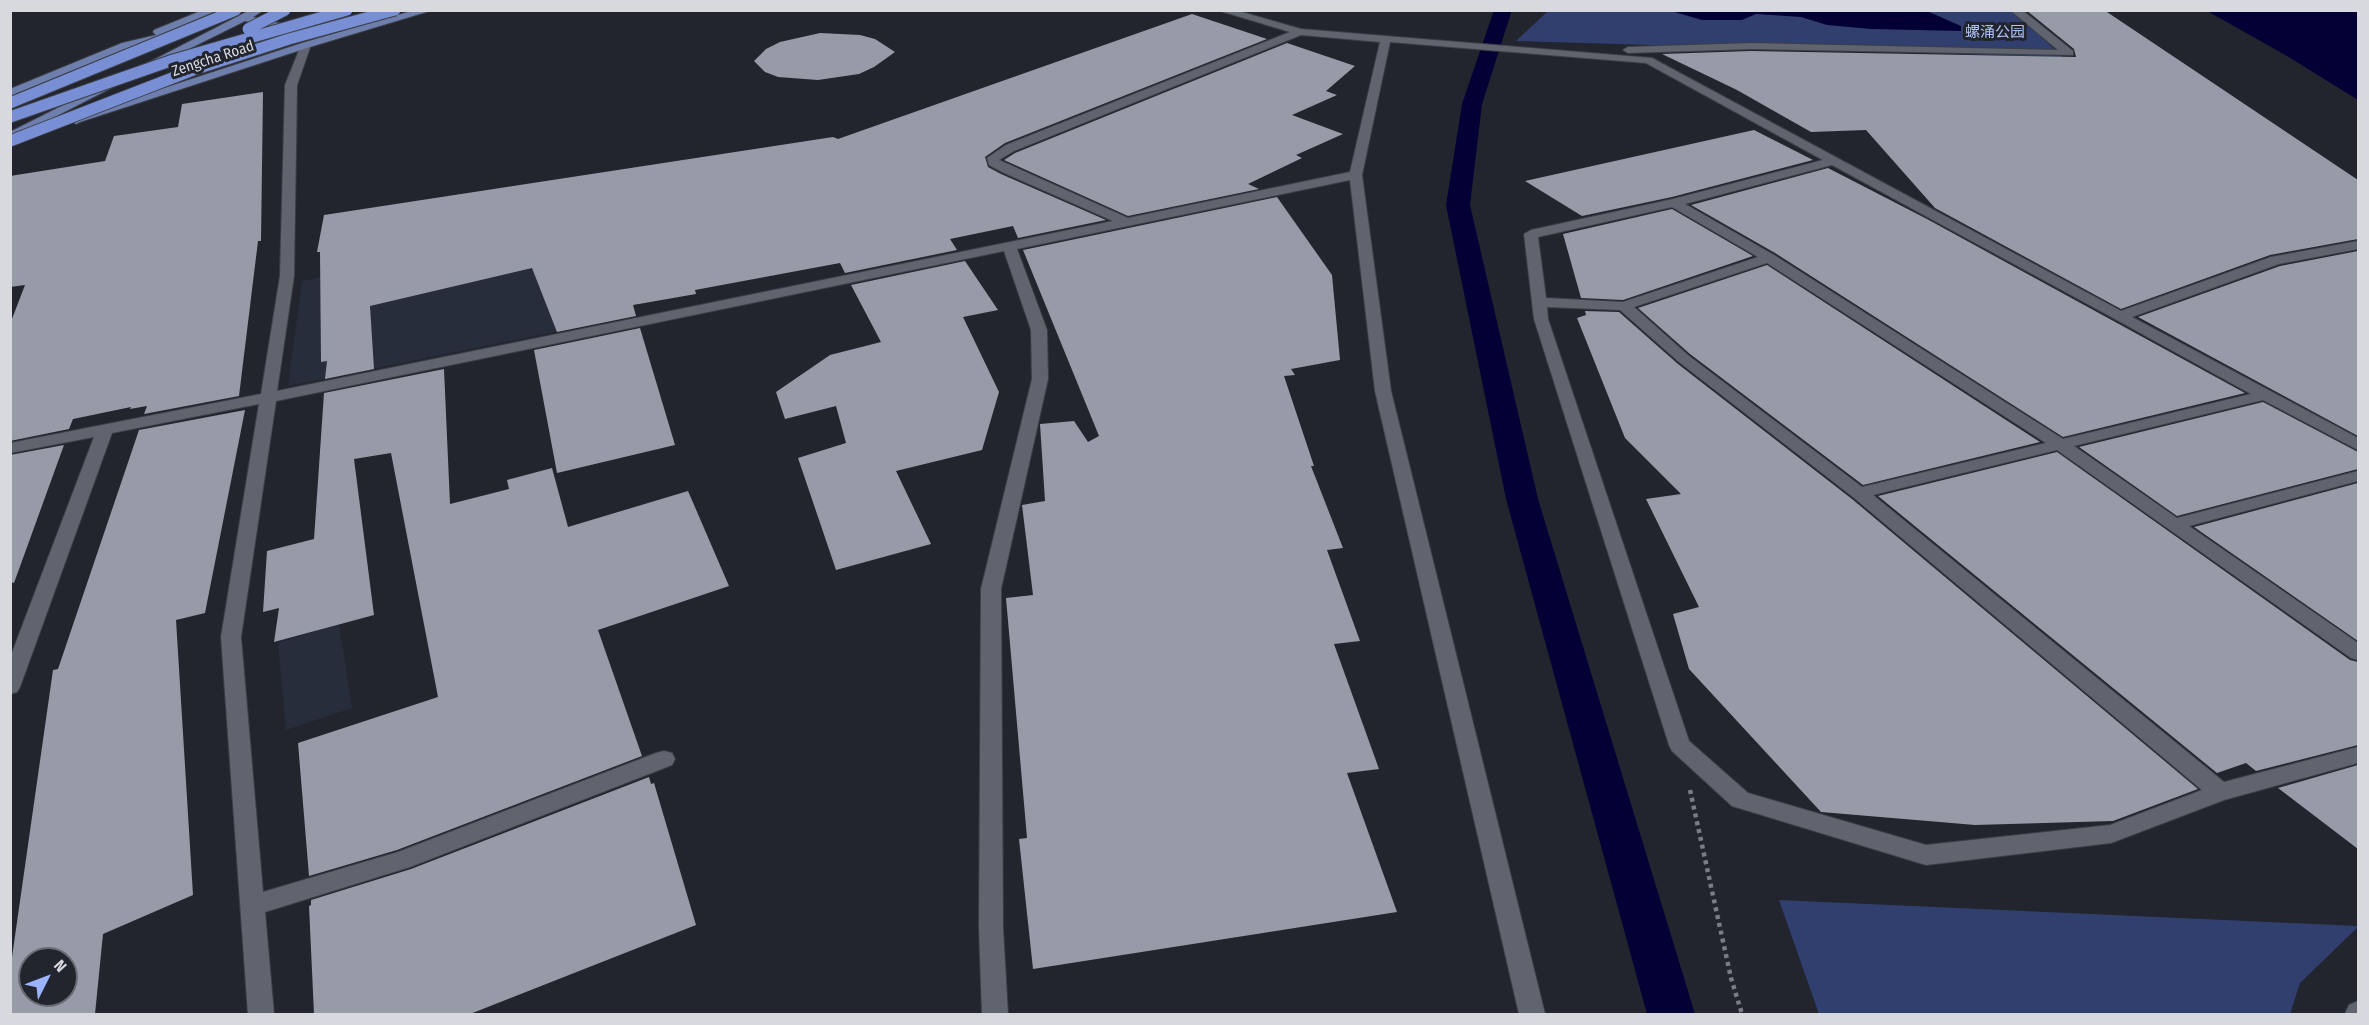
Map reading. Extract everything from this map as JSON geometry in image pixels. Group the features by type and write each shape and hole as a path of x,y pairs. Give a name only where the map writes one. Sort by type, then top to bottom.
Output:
{"highway":[{"path":"15,148 285,10"},
{"name":"Zengcha Road","path":"10,117 165,62 347,10"},
{"name":"Zengcha Road","path":"10,139 193,70 289,39 395,10"},
{"path":"10,103 240,14"}],"main road":[{"path":"126,45 213,10"},
{"path":"228,10 279,26 315,31 387,21"},
{"path":"10,139 240,14 259,10"},
{"name":"Zengcha Road","path":"10,93 126,45 240,14 274,10"},
{"name":"Zengcha Road","path":"15,148 75,120 306,45 428,10"}],"street":[{"path":"1222,10 1300,32 1648,60 2358,445"},
{"path":"1590,56 1636,49 1751,46 2069,53 2015,10"},
{"path":"1126,222 1006,169 993,162 993,158 1010,148 1300,32"},
{"path":"1386,39 1356,175 1383,391 1532,1014"},
{"path":"261,1014 231,637 287,276 291,85 306,45"},
{"path":"1833,161 1674,203 1531,234 1541,319 1680,745 1740,800 1926,855 2111,834 2220,792 2358,755"},
{"path":"10,448 267,398 1356,175"},
{"path":"1674,203 1768,258 2061,445 2358,653"},
{"path":"2120,316 2276,260 2358,245"},
{"path":"995,1014 991,928 991,589 1040,379 1039,330 1009,246"},
{"path":"1539,302 1624,306 1768,258"},
{"path":"1624,306 1684,359 1859,494 2220,792"},
{"path":"1859,494 2265,395"},
{"path":"10,687 105,429"},
{"path":"2176,524 2358,476"},
{"path":"252,906 402,860 664,759"}],"path":[{"path":"1680,745 1731,978 1742,1014"}],"shaded area":[{"path":"1671,11 1927,11 1961,26 1961,31 1871,29 1827,25 1801,17 1756,14 1742,20 1702,20"},
{"path":"2207,11 2358,11 2358,100 2287,56"},
{"path":"589,225 609,321 288,386 302,281"},
{"path":"339,624 352,708 286,730 278,643"}],"green space":[{"name":"螺涌公园","path":"2015,10 2062,57 1516,41 1548,11"},
{"path":"1779,900 2358,927 2300,983 2290,1014 1819,1014"}],"building":[{"path":"2026,10 2104,10 2358,180 2358,239 2270,255 2121,309 1935,208 1866,130 1811,132 1737,90 1662,54 1751,51 2076,57 2074,49"},
{"path":"1192,14 1267,39 1005,143 985,157 988,167 1001,174 1106,220 1018,238 1013,226 950,239 957,250 845,273 840,263 695,290 696,294 633,305 636,316 557,332 532,268 370,306 374,369 325,379 327,361 321,362 320,252 317,252 324,215 833,137 838,139"},
{"path":"820,33 860,35 875,39 895,52 874,67 859,74 818,80 778,77 765,72 754,61 766,49 780,42"},
{"path":"1287,43 1355,66 1326,91 1337,95 1292,115 1343,134 1296,155 1302,158 1248,184 1259,189 1128,216 1004,160 1015,153"},
{"path":"263,92 261,241 258,241 239,396 144,414 147,406 130,409 131,407 73,419 69,429 10,441 10,324 25,285 10,287 10,176 105,161 114,136 178,127 182,104"},
{"path":"1754,130 1813,160 1672,197 1582,216 1525,181"},
{"path":"1828,168 1927,219 2245,393 2063,437 1775,253 1691,205"},
{"path":"1277,197 1332,275 1340,360 1291,369 1295,375 1284,376 1314,466 1311,466 1343,548 1327,550 1360,641 1334,644 1379,769 1347,773 1397,912 1033,969 1019,839 1027,838 1006,598 1033,595 1022,505 1045,501 1040,424 1074,421 1088,442 1099,436 1023,250"},
{"path":"1672,209 1753,256 1623,300 1581,298 1563,234"},
{"path":"2358,251 2358,436 2138,317 2280,266"},
{"path":"965,261 998,310 963,317 999,392 982,450 896,471 931,544 836,570 798,458 846,443 836,406 785,419 776,392 830,355 881,342 851,285"},
{"path":"1767,265 2040,442 1863,485 1690,354 1638,308"},
{"path":"1585,311 1619,312 1678,364 1852,499 2198,789 2113,821 1975,825 1821,812 1689,669 1673,614 1699,607 1646,499 1681,494 1625,438 1577,318 1586,315"},
{"path":"640,328 675,445 557,473 534,350"},
{"path":"444,369 450,504 509,489 507,480 552,468 568,527 688,491 729,586 598,630 642,756 397,850 309,876 298,743 438,697 391,453 354,459 374,615 274,642 279,608 263,612 267,551 314,539 324,393"},
{"path":"2263,402 2358,452 2358,469 2177,516 2079,447"},
{"path":"245,410 205,613 176,620 193,895 103,934 95,1014 10,1014 10,971 53,670 58,669 139,430"},
{"path":"64,445 14,583 10,582 10,455"},
{"path":"2057,452 2350,660 2358,662 2358,745 2256,771 2246,763 2217,773 1878,496"},
{"path":"2358,483 2358,641 2194,527"},
{"path":"2358,765 2358,849 2278,788"},
{"path":"649,777 651,784 654,783 696,925 470,1014 314,1014 309,906 311,900 411,869"}],"waterway":[{"path":"1503,10 1472,104 1458,205 1522,499 1671,1014"}]}
